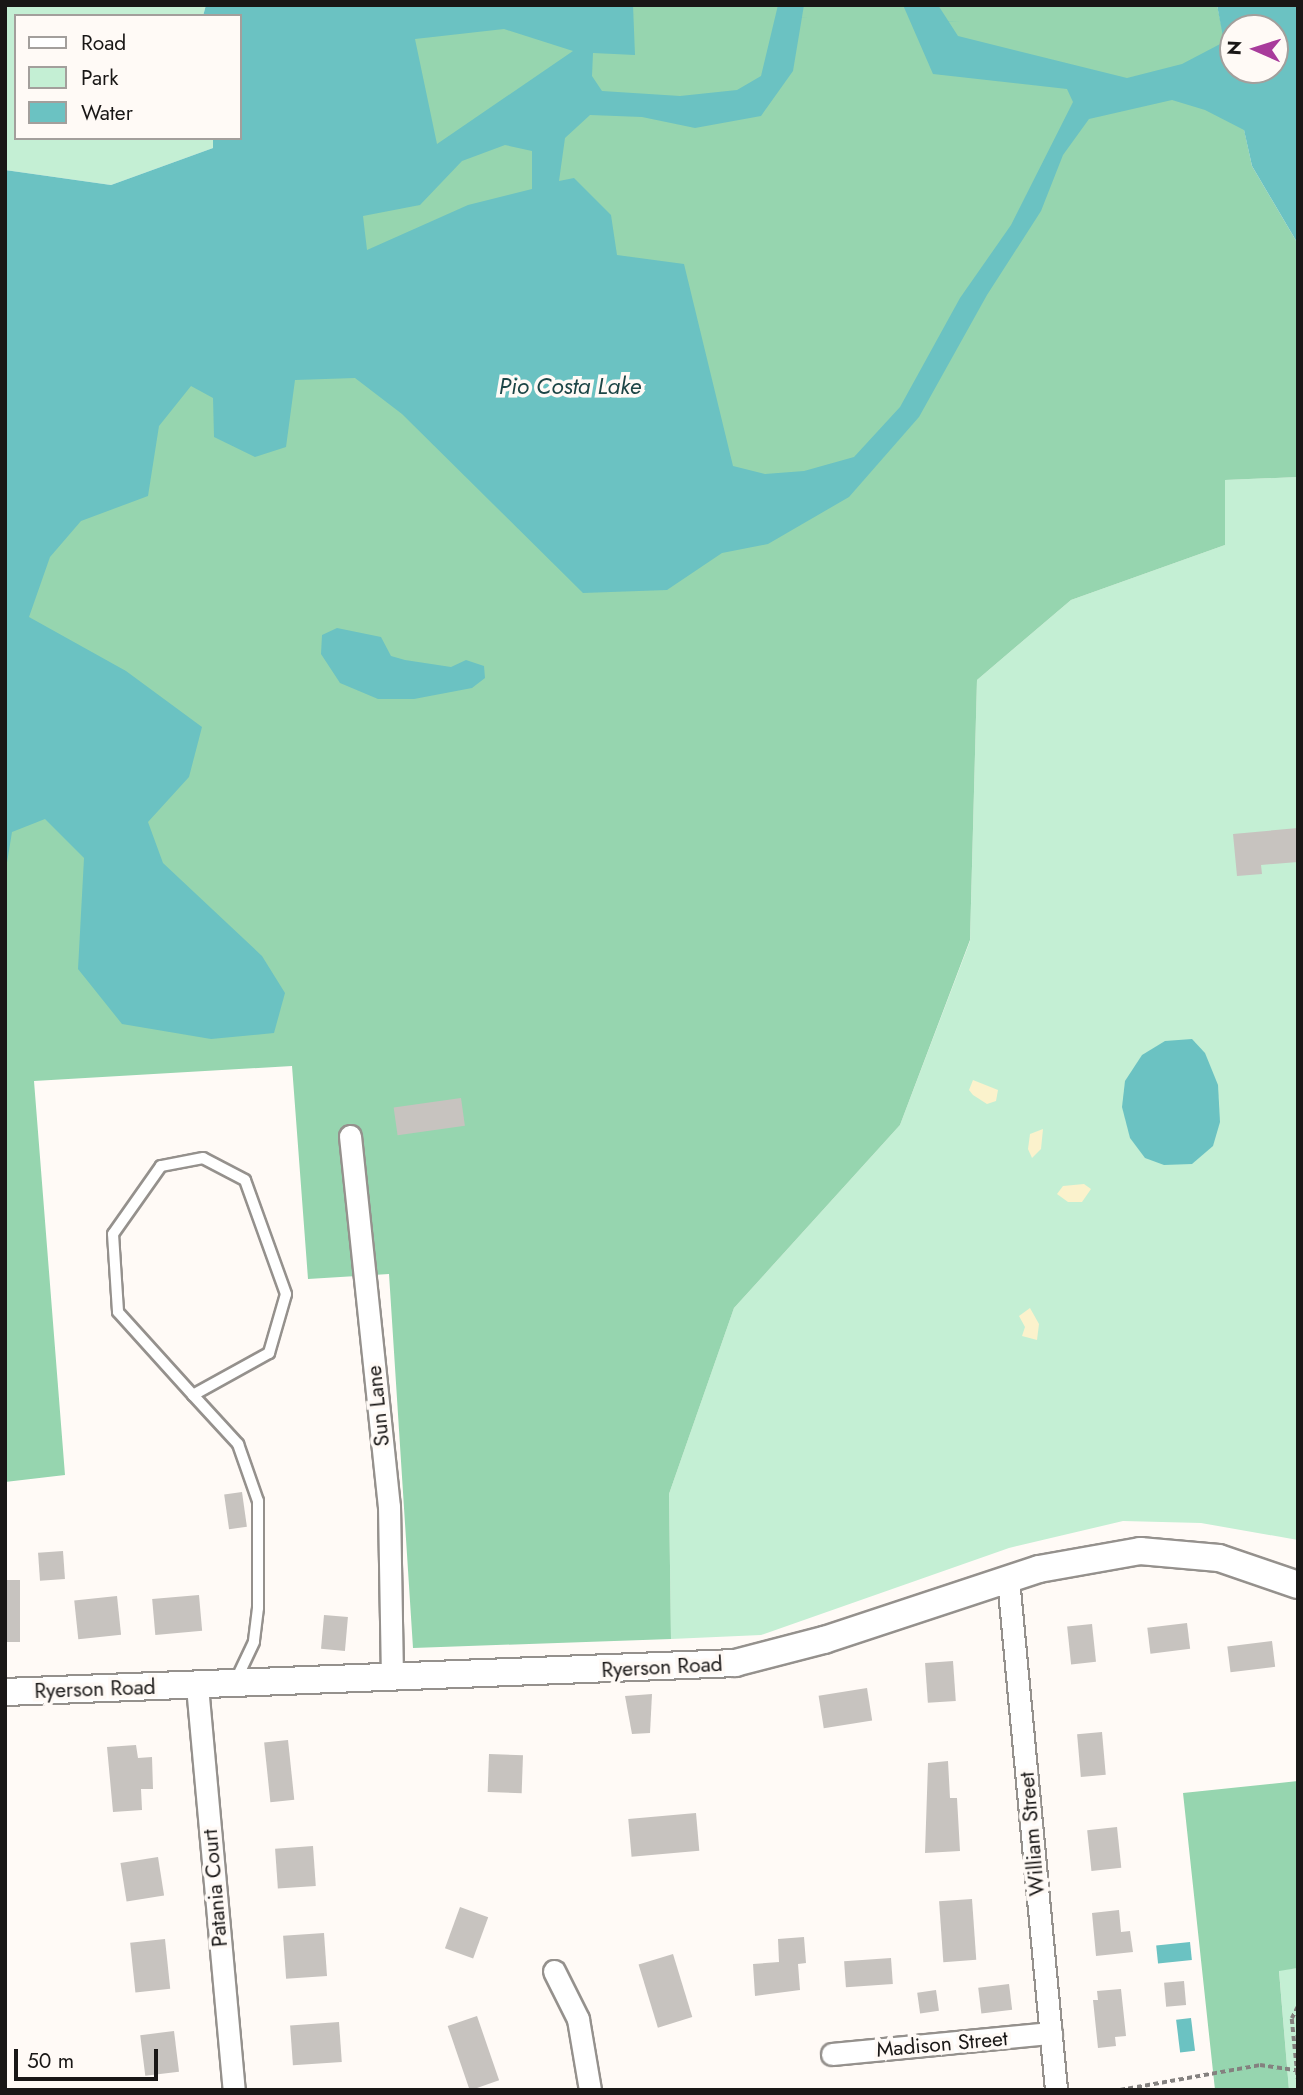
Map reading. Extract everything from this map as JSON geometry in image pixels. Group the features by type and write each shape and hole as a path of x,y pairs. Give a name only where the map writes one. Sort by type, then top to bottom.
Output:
{"street":[{"name":"Sun Lane","path":"350,1136 389,1506 393,1676"},
{"name":"Ryerson Road","path":"5,1692 735,1663 824,1640 1008,1579 1101,1555 1140,1551 1219,1558 1298,1585"},
{"name":"William Street","path":"1008,1579 1056,2090"},
{"name":"Patania Court","path":"197,1686 234,2090"},
{"path":"554,1971 578,2020 590,2090"},
{"name":"Madison Street","path":"832,2054 1051,2033"}],"lane":[{"path":"193,1395 270,1353 286,1294 245,1180 203,1158 160,1166 113,1234 118,1312 237,1444 258,1501 254,1642 234,1684"}],"path":[{"path":"1298,2007 1292,2019 1298,2080"},
{"path":"1120,2090 1260,2065 1297,2070"}],"green space":[{"path":"5,5 206,5 204,14 14,14 14,140 213,140 213,148 111,185 5,170"},
{"path":"272,5 1217,5 1219,84 1234,84 1252,166 1298,244 1298,477 1225,480 1225,545 1071,600 977,680 970,940 900,1125 734,1308 669,1494 671,1639 413,1648 389,1274 308,1279 292,1066 34,1081 65,1475 5,1482 5,526 289,283"},
{"path":"1298,477 1298,1540 1201,1523 1123,1521 1009,1548 761,1635 671,1639 669,1494 734,1308 900,1125 970,941 977,680 1071,600 1225,545 1225,480"},
{"path":"1298,1781 1298,1968 1279,1971 1289,2090 1215,2090 1183,1793"},
{"path":"1298,1968 1298,2090 1289,2090 1279,1970"}],"sand":[{"path":"973,1080 998,1090 996,1101 987,1104 973,1095 969,1090"},
{"path":"1043,1129 1041,1149 1032,1158 1028,1149 1030,1134"},
{"path":"1084,1184 1091,1189 1082,1202 1068,1202 1057,1194 1063,1186"},
{"path":"1030,1308 1039,1324 1037,1340 1022,1336 1025,1327 1019,1316"}],"water":[{"name":"Pio Costa Lake","path":"206,5 633,5 635,55 593,53 592,76 602,91 680,96 737,90 761,76 778,5 804,5 793,71 761,116 695,128 642,117 590,115 565,138 559,181 574,178 611,215 617,255 684,264 733,466 765,474 804,471 854,457 900,407 960,298 1011,225 1073,102 1067,89 933,74 903,5 938,5 958,36 1127,78 1182,64 1219,45 1219,84 1289,84 1289,14 1219,16 1217,5 1298,5 1298,244 1252,166 1244,130 1205,110 1172,100 1089,119 1063,155 1041,211 987,295 919,417 849,497 768,544 722,553 667,590 583,593 402,414 355,378 295,380 286,447 255,457 214,437 213,398 191,386 159,426 148,496 81,521 50,557 29,617 126,671 202,727 189,777 148,822 163,863 262,956 285,993 274,1033 211,1039 122,1024 78,969 84,858 45,819 12,832 5,875 5,170 111,185 213,148 213,140 242,140 242,14 204,14","holes":["504,29 573,51 437,144 415,39","505,145 532,151 532,189 468,205 367,250 363,216 420,205 462,161"]},
{"path":"337,628 381,637 391,656 405,660 451,667 466,660 484,666 485,678 472,688 414,699 378,699 340,683 321,654 322,635"},
{"path":"1192,1039 1205,1053 1218,1085 1220,1122 1213,1146 1192,1164 1164,1165 1145,1158 1130,1138 1122,1107 1125,1081 1142,1055 1165,1041"},
{"path":"1190,1942 1192,1960 1158,1963 1156,1946"},
{"path":"1191,2018 1195,2051 1180,2053 1176,2020"}],"building":[{"path":"1298,828 1298,862 1261,865 1262,874 1237,876 1233,834"},
{"path":"461,1098 465,1126 398,1135 394,1107"},
{"path":"242,1492 247,1527 229,1529 224,1495"},
{"path":"63,1551 65,1579 40,1581 38,1553"},
{"path":"5,1580 20,1580 20,1642 5,1642"},
{"path":"199,1595 202,1631 155,1635 152,1599"},
{"path":"117,1596 121,1635 78,1639 74,1600"},
{"path":"324,1615 348,1617 345,1651 321,1649"},
{"path":"1187,1623 1190,1649 1150,1654 1147,1628"},
{"path":"1092,1624 1096,1662 1071,1664 1067,1627"},
{"path":"1272,1641 1275,1667 1231,1672 1227,1646"},
{"path":"953,1661 956,1701 928,1703 925,1663"},
{"path":"867,1688 872,1721 824,1728 819,1696"},
{"path":"652,1694 650,1733 632,1734 625,1696"},
{"path":"1102,1732 1106,1775 1081,1777 1077,1734"},
{"path":"288,1740 294,1800 270,1802 264,1743"},
{"path":"136,1745 138,1758 152,1757 153,1789 141,1789 142,1810 113,1812 107,1747"},
{"path":"489,1754 523,1755 522,1793 488,1792"},
{"path":"948,1761 950,1798 957,1798 960,1851 925,1853 928,1763"},
{"path":"696,1813 699,1851 632,1857 628,1819"},
{"path":"1117,1827 1121,1868 1091,1871 1087,1830"},
{"path":"313,1846 316,1886 278,1889 275,1849"},
{"path":"158,1857 164,1896 127,1901 120,1863"},
{"path":"972,1899 976,1960 943,1962 939,1901"},
{"path":"460,1907 488,1917 473,1959 445,1948"},
{"path":"1119,1910 1121,1932 1130,1931 1133,1952 1096,1956 1092,1913"},
{"path":"324,1933 327,1976 286,1979 283,1936"},
{"path":"804,1937 806,1963 798,1964 800,1990 755,1996 753,1964 779,1962 778,1939"},
{"path":"165,1939 170,1989 135,1992 130,1943"},
{"path":"673,1954 692,2017 658,2028 639,1965"},
{"path":"891,1958 893,1984 846,1987 844,1961"},
{"path":"1184,1981 1186,2005 1166,2007 1164,1983"},
{"path":"1009,1984 1012,2010 981,2014 978,1988"},
{"path":"1121,1989 1126,2036 1115,2037 1116,2046 1098,2048 1093,2000 1098,2000 1097,1991"},
{"path":"936,1990 939,2011 920,2013 917,1993"},
{"path":"477,2016 499,2080 470,2090 448,2026"},
{"path":"339,2022 342,2062 293,2065 290,2025"},
{"path":"174,2031 179,2072 145,2076 140,2035"}]}
